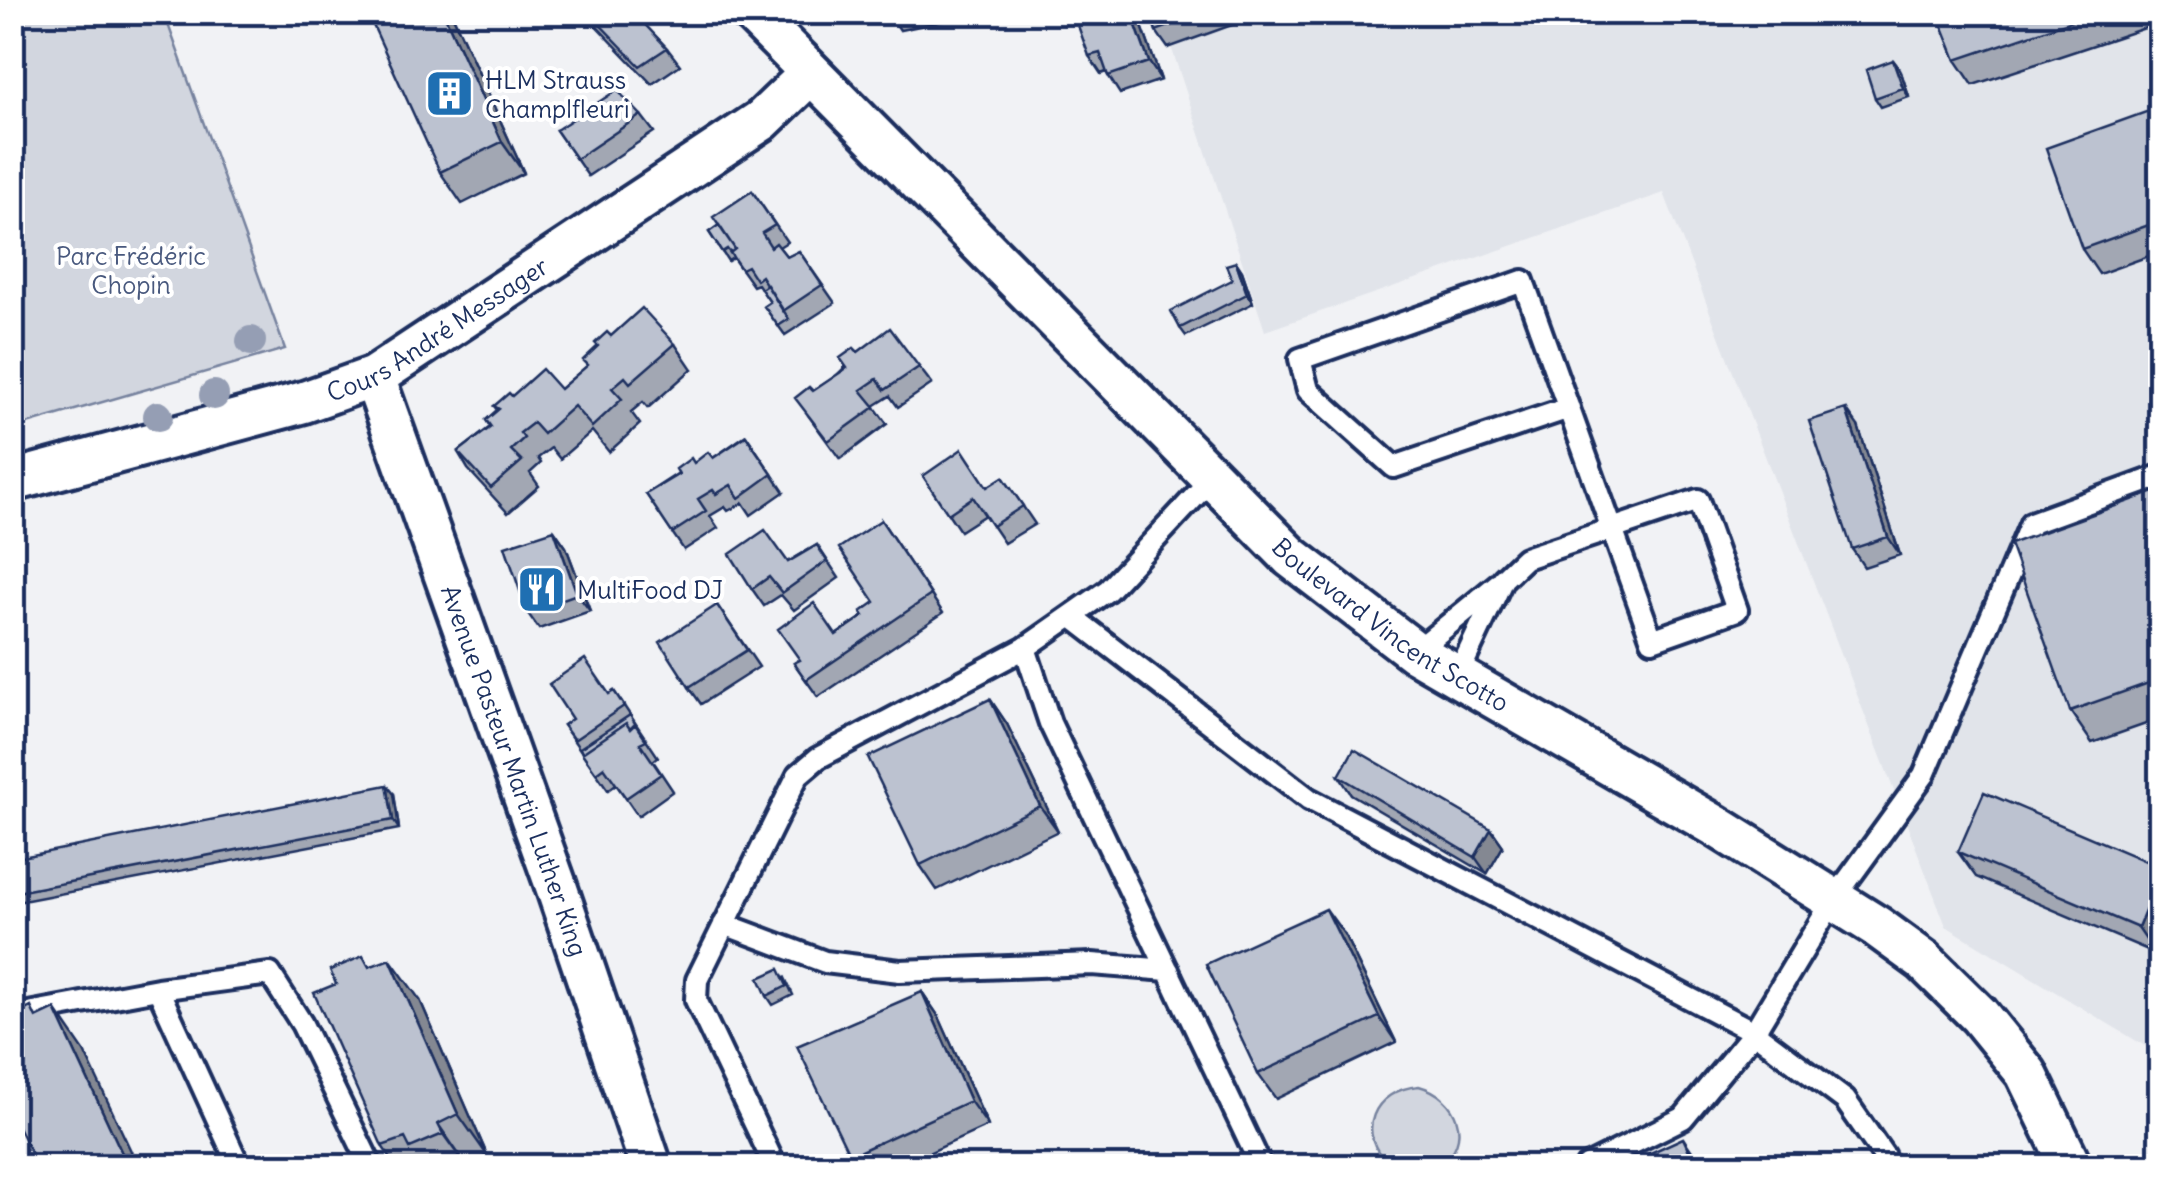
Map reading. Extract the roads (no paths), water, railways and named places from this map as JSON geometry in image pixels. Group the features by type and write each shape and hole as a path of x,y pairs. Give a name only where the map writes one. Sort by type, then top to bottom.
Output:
{"street":[{"name":"Boulevard Vincent Scotto","path":"751,12 1290,557 1415,652 1716,826 1924,962 1978,1014 2026,1073 2071,1166"},
{"name":"Cours André Messager","path":"12,482 304,402 374,377 762,120 810,74"},
{"name":"Avenue Pasteur Martin Luther King","path":"374,377 651,1166"}],"lane":[{"path":"1415,652 1526,558 1612,529 1698,500 1737,610 1652,640 1612,529 1569,408 1523,281 1300,360 1308,390 1394,468 1569,408"},
{"path":"1586,1166 1683,1118 1754,1032 1834,900 1924,775 2032,524 2160,476"},
{"path":"774,1166 696,1000 697,980 798,775 818,758 1025,648 1108,590 1212,478"},
{"path":"1457,677 1503,579"},
{"path":"1071,616 1309,799 1754,1032 1846,1100 1884,1156 1884,1166"},
{"path":"1025,648 1050,723 1261,1166"},
{"path":"724,924 826,962 900,971 1092,964 1168,970"},
{"path":"12,1016 158,988 270,974 302,1024 371,1166"},
{"path":"158,988 239,1166"}],"place":[{"name":"HLM Strauss Champlfleuri","path":"450,94"},
{"name":"MultiFood DJ","path":"542,590"}],"park label":[{"name":"Parc Frédéric Chopin","path":"131,270"}]}
